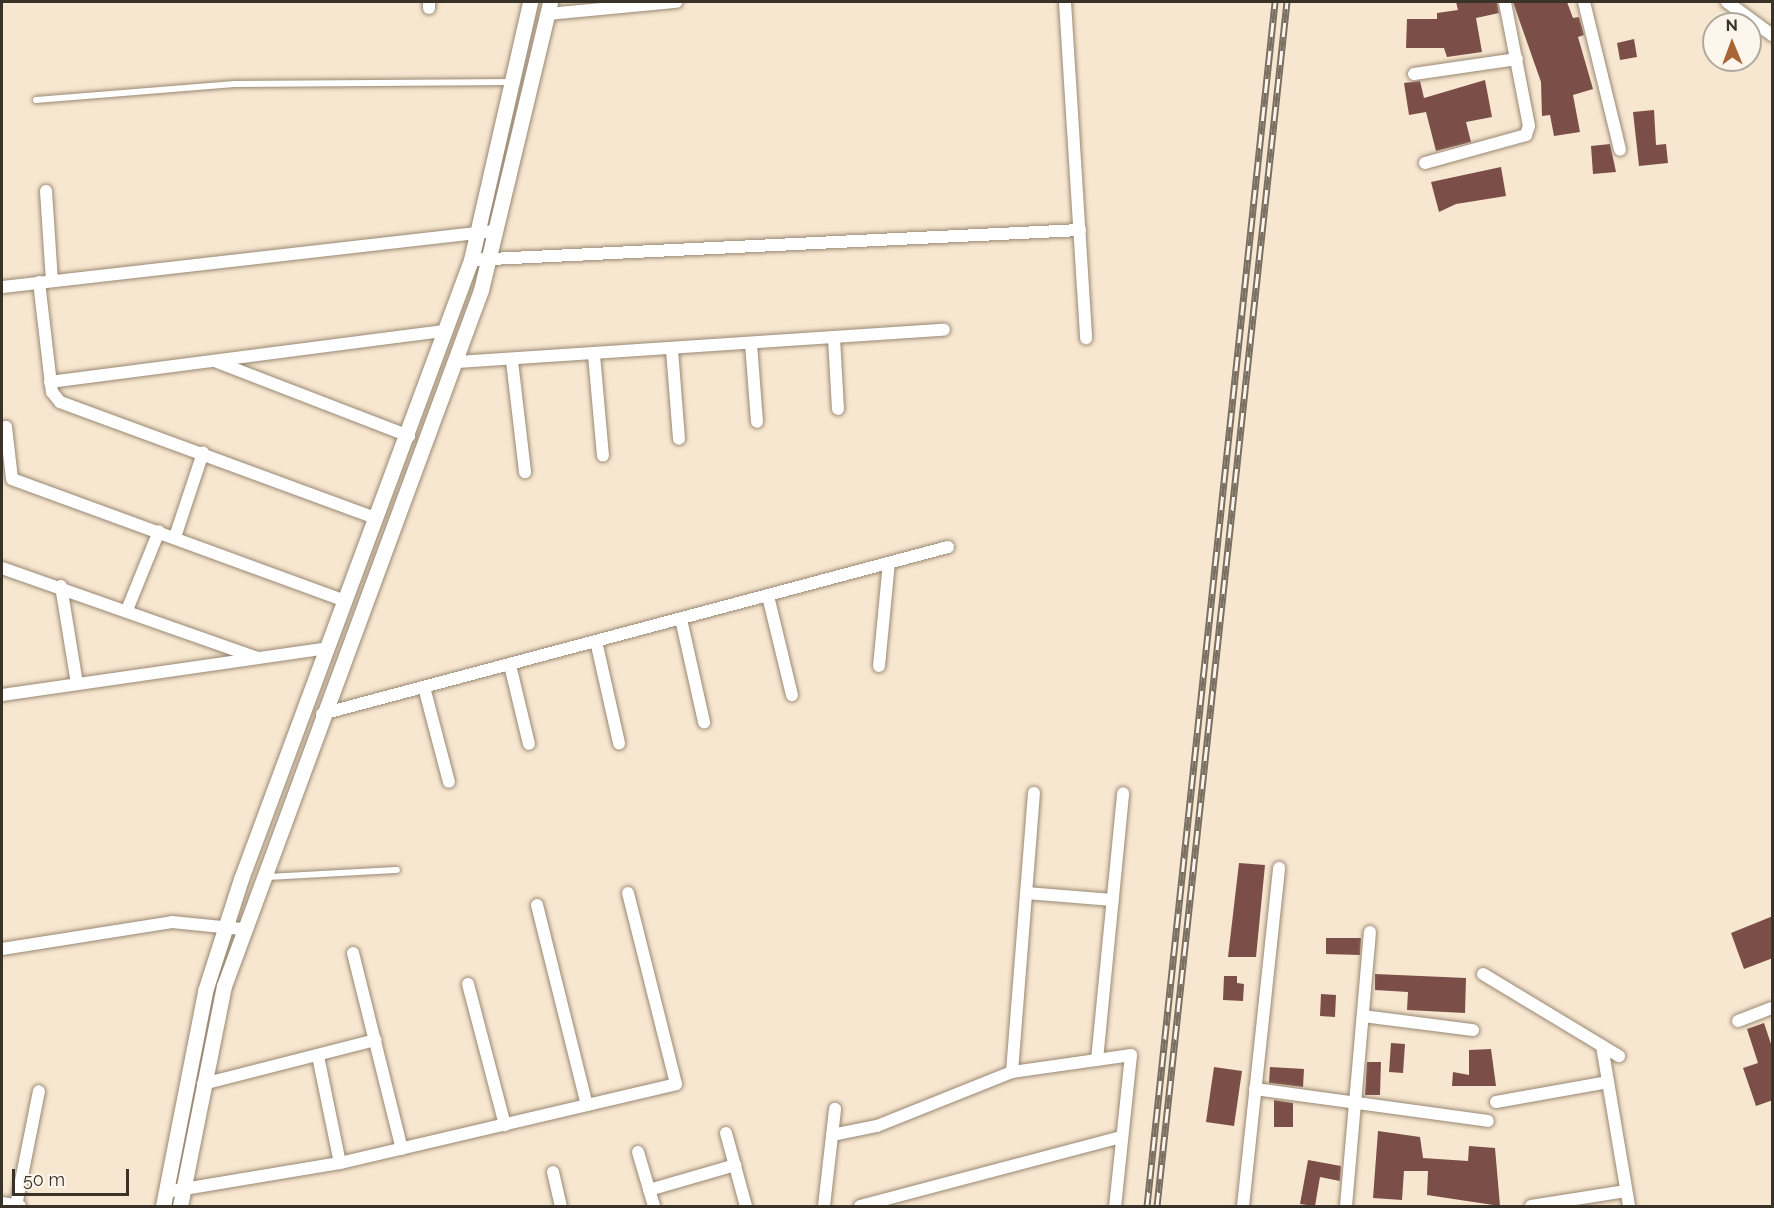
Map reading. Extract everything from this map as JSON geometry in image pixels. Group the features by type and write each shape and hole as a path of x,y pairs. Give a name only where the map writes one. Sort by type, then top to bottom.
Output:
{"street":[{"path":"530,2 480,229 471,260 409,436 376,518 225,927 205,991 164,1199 181,1199 676,1084 628,893"},
{"path":"181,1199 203,1084 242,929 456,362 489,263 549,8 676,2"},
{"path":"1065,2 1086,338"},
{"path":"1425,163 1526,135 1529,126 1505,2"},
{"path":"1584,2 1620,150"},
{"path":"1727,2 1773,34"},
{"path":"1414,74 1517,59"},
{"path":"46,191 46,282 50,381 60,402 376,518"},
{"path":"2,287 480,229 497,231"},
{"path":"471,260 489,263 1080,230"},
{"path":"456,362 512,361 944,330"},
{"path":"50,381 444,332"},
{"path":"834,338 838,409"},
{"path":"751,344 757,422"},
{"path":"672,350 679,439"},
{"path":"594,355 603,456"},
{"path":"214,361 409,436"},
{"path":"512,361 525,472"},
{"path":"2,428 6,427 12,479 346,601"},
{"path":"174,537 203,453"},
{"path":"127,610 159,531"},
{"path":"322,714 948,547"},
{"path":"879,666 889,563"},
{"path":"2,568 61,586 258,659"},
{"path":"61,586 77,684"},
{"path":"768,596 792,695"},
{"path":"681,619 704,722"},
{"path":"597,641 620,743"},
{"path":"2,695 328,648"},
{"path":"510,665 529,744"},
{"path":"424,687 449,782"},
{"path":"1012,1072 1034,793"},
{"path":"1097,1060 1123,793"},
{"path":"1243,1206 1279,868"},
{"path":"1026,893 1113,900"},
{"path":"537,906 587,1105"},
{"path":"2,950 105,928 172,922 242,929"},
{"path":"1346,1206 1370,932"},
{"path":"353,953 402,1149"},
{"path":"1483,974 1619,1056"},
{"path":"468,984 505,1125"},
{"path":"1738,1021 1773,1008"},
{"path":"1363,1016 1473,1030"},
{"path":"203,1084 375,1041"},
{"path":"1602,1046 1629,1206"},
{"path":"832,1135 877,1126 1012,1072 1131,1055 1115,1206"},
{"path":"318,1056 340,1163"},
{"path":"1496,1102 1608,1082"},
{"path":"1255,1089 1488,1121"},
{"path":"2,1203 18,1206 39,1090"},
{"path":"824,1206 835,1109"},
{"path":"726,1133 746,1206"},
{"path":"860,1206 1122,1137"},
{"path":"638,1152 654,1206"},
{"path":"649,1190 735,1165"},
{"path":"553,1172 561,1206"},
{"path":"1531,1206 1626,1191"}],"lane":[{"path":"36,100 234,84 513,82"},
{"path":"263,877 397,870"}],"building":[{"path":"1456,2 1497,2 1499,13 1476,18 1482,52 1447,57 1444,48 1406,48 1407,19 1437,19 1437,13 1458,10"},
{"path":"1513,2 1567,2 1573,18 1579,17 1584,35 1578,37 1593,89 1573,95 1580,132 1554,136 1550,115 1542,116 1541,82"},
{"path":"1634,39 1637,57 1620,60 1617,43"},
{"path":"1485,80 1492,117 1466,122 1471,142 1436,151 1426,112 1409,115 1404,83 1420,81 1424,98"},
{"path":"1654,110 1656,145 1666,144 1668,163 1639,166 1633,112"},
{"path":"1610,144 1616,172 1593,174 1591,146"},
{"path":"1501,167 1506,196 1456,204 1439,212 1431,182"},
{"path":"1239,863 1265,865 1256,957 1228,957"},
{"path":"1773,916 1773,958 1744,969 1731,933"},
{"path":"1326,938 1361,938 1360,955 1326,954"},
{"path":"1375,974 1466,978 1465,1013 1407,1010 1408,992 1375,990"},
{"path":"1224,976 1237,976 1237,983 1244,984 1243,1001 1223,1000"},
{"path":"1321,994 1336,995 1335,1017 1320,1016"},
{"path":"1764,1023 1773,1050 1773,1100 1756,1106 1743,1068 1758,1063 1747,1029"},
{"path":"1391,1043 1405,1044 1403,1073 1389,1072"},
{"path":"1491,1049 1496,1086 1452,1086 1453,1072 1469,1075 1469,1050"},
{"path":"1367,1062 1381,1062 1380,1095 1365,1095"},
{"path":"1214,1067 1242,1071 1234,1126 1206,1122"},
{"path":"1270,1067 1304,1069 1303,1087 1269,1083"},
{"path":"1274,1100 1293,1103 1293,1127 1274,1127"},
{"path":"1378,1131 1420,1137 1423,1158 1468,1161 1469,1146 1495,1148 1500,1206 1427,1195 1428,1171 1404,1171 1402,1200 1373,1198"},
{"path":"1308,1160 1341,1166 1340,1181 1320,1177 1315,1206 1300,1204"}],"railway":[{"path":"1147,1206 1275,2"},
{"path":"1157,1206 1287,2"}]}
